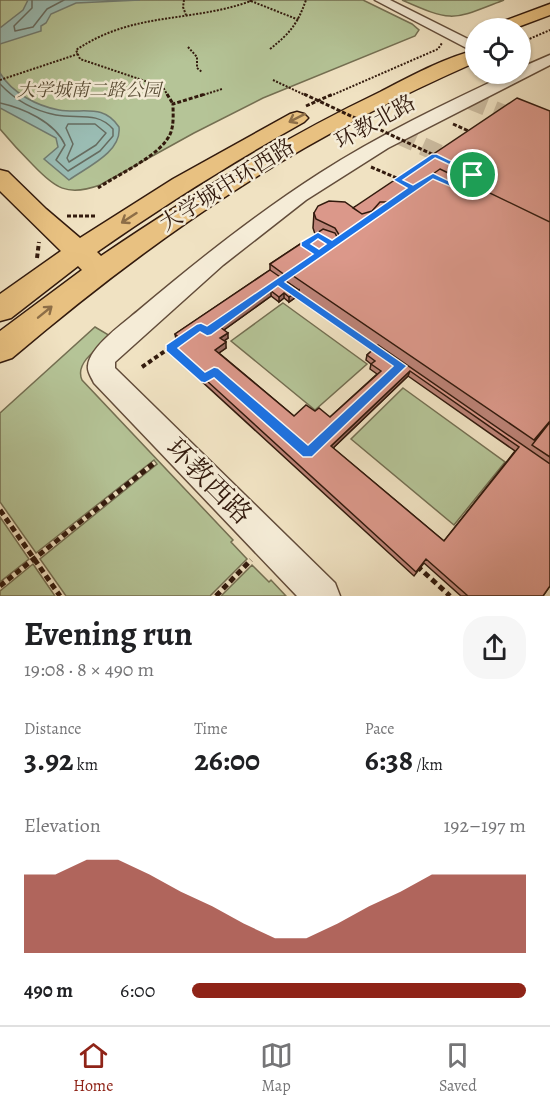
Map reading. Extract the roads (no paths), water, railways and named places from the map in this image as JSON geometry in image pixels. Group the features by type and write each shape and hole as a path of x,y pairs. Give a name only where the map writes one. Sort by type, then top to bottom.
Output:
{"main road":[{"path":"527,18 550,9"},
{"path":"531,32 550,24"},
{"name":"大学城中环西路","path":"0,310 220,187 302,138 465,51"},
{"path":"0,177 89,261"},
{"name":"大学城中环西路","path":"0,349 89,261"}],"street":[{"path":"381,0 465,43"},
{"name":"环教北路","path":"101,365 108,352 182,286 245,235 313,186 404,132 550,59"},
{"name":"环教西路","path":"101,365 104,375 322,596"}],"water":[{"path":"28,0 140,0 76,3 51,14 46,23 41,26 41,31 0,44 0,28 23,10"},
{"path":"0,73 11,87 26,98 42,105 59,110 92,111 106,115 119,127 115,144 102,158 69,180 44,159 58,147 56,138 0,108"}],"tunnel":[{"path":"469,100 550,132"},
{"path":"398,135 467,166"}],"park label":[{"name":"大学城南二路公园","path":"89,90"}]}
